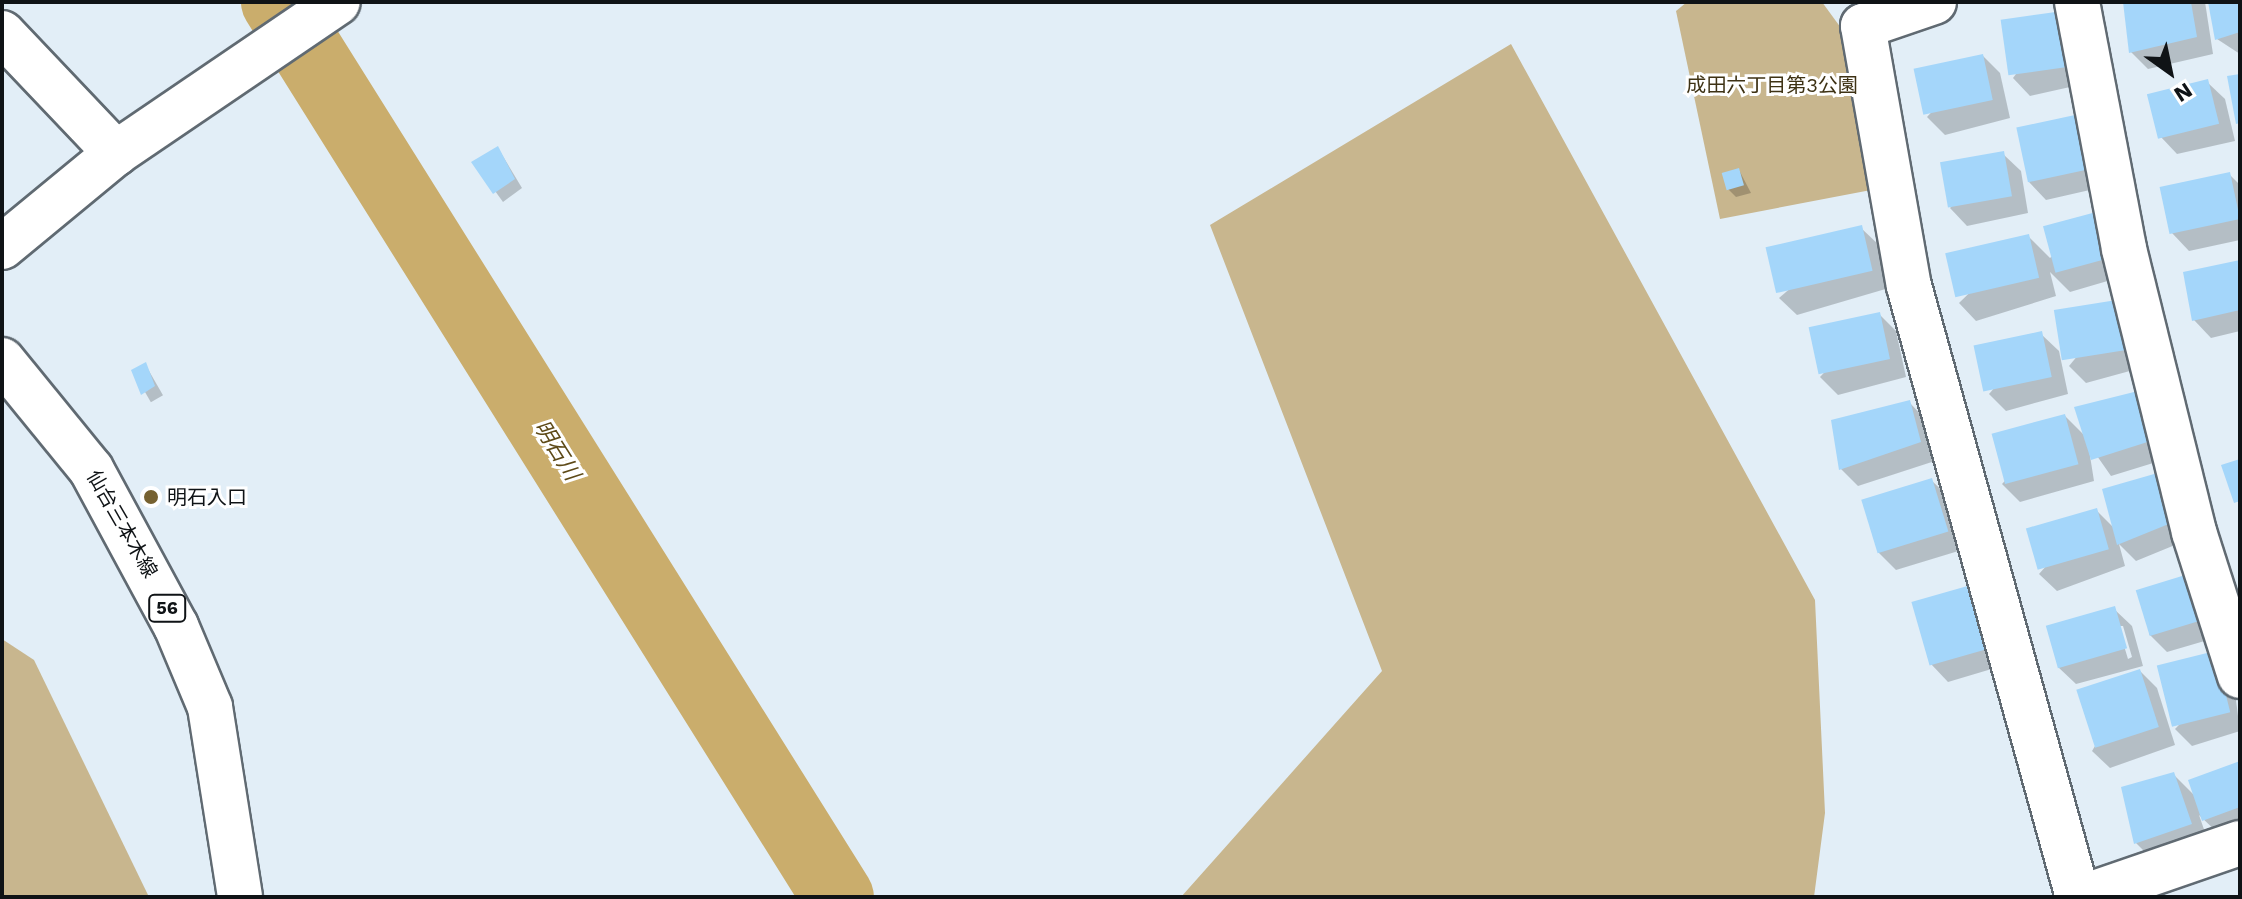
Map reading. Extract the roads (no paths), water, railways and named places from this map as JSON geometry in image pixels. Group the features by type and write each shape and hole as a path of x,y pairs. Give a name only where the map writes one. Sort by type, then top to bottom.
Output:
{"street":[{"path":"2,247 116,153 338,2"},
{"path":"1934,2 1863,26 1909,286 2080,897 2240,843"},
{"path":"2077,2 2128,264 2194,532 2240,676"},
{"path":"2,33 116,153"},
{"name":"仙台三本木線","path":"2,360 91,469 176,626 210,707 240,897"}],"waterway":[{"name":"明石川","path":"277,2 838,897"}],"place":[{"name":"明石入口","path":"151,497"}],"park label":[{"name":"成田六丁目第3公園","path":"1772,85"}]}
